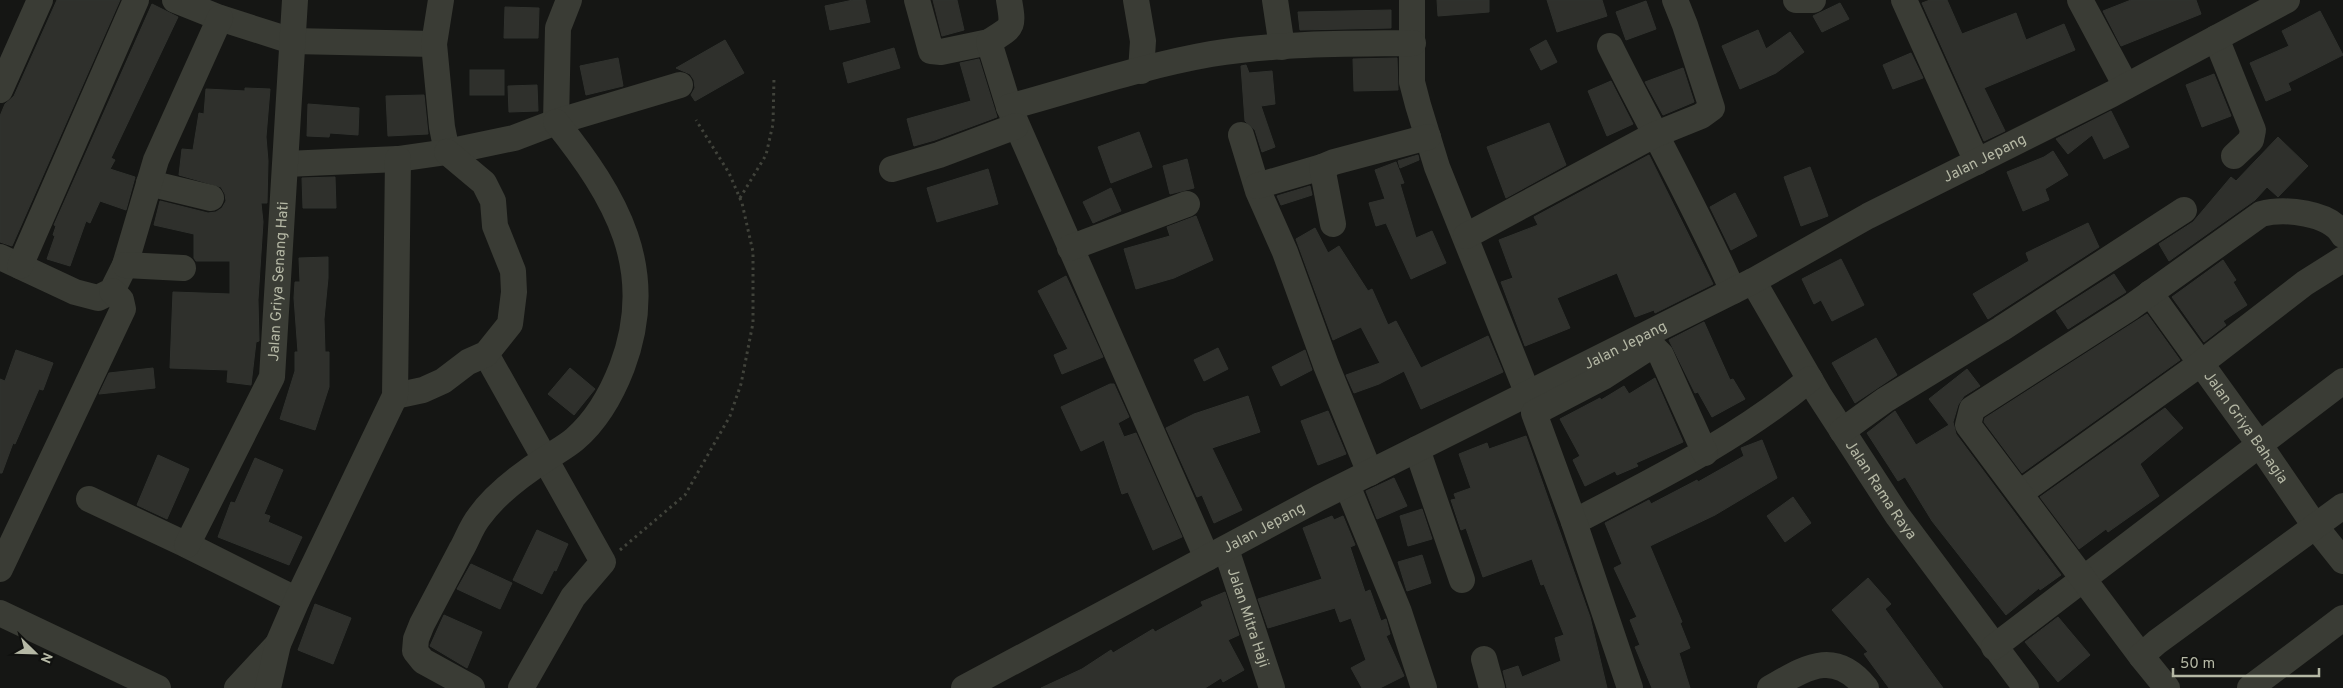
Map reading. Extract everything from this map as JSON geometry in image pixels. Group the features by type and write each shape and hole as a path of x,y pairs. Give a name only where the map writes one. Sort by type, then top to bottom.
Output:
{"street":[{"path":"0,90 40,0"},
{"path":"136,0 10,261 75,292 98,298 112,291 125,265 156,160 220,18"},
{"path":"175,0 220,18 292,41 434,44"},
{"name":"Jalan Griya Senang Hati","path":"187,545 272,377 286,164 294,0"},
{"path":"395,396 423,390 436,384 468,362 486,354 510,324 514,292 513,270 495,226 493,201 484,183 447,152 442,127 434,44 441,0"},
{"path":"472,688 423,662 415,651 416,638 478,517 505,488 575,439 602,407 616,382 626,356 634,318 637,281 630,244 615,209 590,166 556,122 558,28 569,0"},
{"path":"917,0 931,51 941,52 989,42 1012,24 1010,0"},
{"path":"1136,0 1143,41 1141,71"},
{"path":"1276,0 1282,47"},
{"path":"1412,0 1412,82 1428,137 1437,167 1527,392"},
{"path":"1466,236 1654,135 1701,116 1712,108 1685,25 1674,0"},
{"path":"1796,0 1813,0"},
{"path":"1904,0 1978,162"},
{"path":"2080,0 2126,86"},
{"name":"Jalan Jepang","path":"964,688 1370,472 1527,392 1743,286 1868,216 2126,86 2216,38 2271,4"},
{"path":"2216,38 2252,130 2250,140 2234,156"},
{"name":"Jalan Mitra Haji","path":"989,42 1012,117 1070,248 1216,553 1272,688"},
{"path":"892,169 939,155 1012,117 1141,71 1211,54 1282,47 1413,43"},
{"name":"Jalan Rama Raya","path":"1610,46 1654,135 1703,223 1743,286 1815,387 1842,432 1897,515 2026,688"},
{"path":"286,164 398,159 447,152 514,138 556,122 680,85"},
{"path":"1241,135 1256,186 1285,252 1326,365 1370,472"},
{"path":"1256,186 1334,162 1428,137"},
{"path":"268,688 278,644 297,600 395,396 398,159"},
{"path":"1322,167 1334,224"},
{"path":"149,183 211,198"},
{"path":"1070,248 1187,204"},
{"path":"1842,432 1885,400 2001,329 2184,210"},
{"path":"2167,688 1968,425 1972,409 2150,293 2261,214 2276,210 2327,219 2335,224 2343,235"},
{"path":"2020,493 2200,364 2305,283 2343,259"},
{"path":"125,265 183,268"},
{"path":"0,569 124,309 121,300 112,291"},
{"name":"Jalan Griya Bahagia","path":"2150,293 2259,444 2315,526 2343,561"},
{"path":"1630,688 1574,522 1534,413 1603,377 1648,348 1654,349 1661,356 1706,453"},
{"path":"486,354 603,562 573,597 527,685"},
{"path":"1994,647 2343,381"},
{"path":"1574,522 1706,453 1774,409 1815,387"},
{"path":"1417,449 1462,580"},
{"path":"1347,484 1399,612 1424,688"},
{"path":"89,499 297,600"},
{"path":"2141,656 2157,642 2343,506"},
{"path":"0,613 158,688"},
{"path":"2250,688 2343,618"},
{"path":"238,688 278,644"},
{"path":"1484,659 1492,688"},
{"path":"1770,688 1809,667 1829,663 1842,667 1859,679 1866,688"}],"path":[{"path":"740,198 766,155 773,124 774,78"},
{"path":"603,562 634,539 685,495 730,416 741,384 754,323 753,252 740,198 728,173 696,120"}],"building":[{"path":"57,0 120,0 12,246 0,242 0,116 5,104 14,96"},
{"path":"853,0 865,0 870,22 830,30 825,6"},
{"path":"933,0 957,0 964,30 942,36"},
{"path":"1437,0 1489,0 1489,12 1438,16"},
{"path":"1547,0 1602,0 1607,16 1557,32"},
{"path":"1930,0 1947,0 1962,34 2016,13 2026,40 2064,24 2075,50 1984,88 2005,131 1984,141 1922,3"},
{"path":"2131,0 2196,0 2201,14 2121,46 2103,11"},
{"path":"1646,1 1656,29 1626,40 1616,12"},
{"path":"1840,3 1849,19 1822,32 1813,16"},
{"path":"152,4 178,17 111,158 115,160 110,169 135,177 126,210 100,201 90,223 86,221 70,266 47,259 55,236 53,235 56,226 54,225"},
{"path":"505,7 539,8 538,38 504,38"},
{"path":"1391,10 1391,28 1300,30 1298,12"},
{"path":"2320,11 2343,55 2288,83 2291,90 2266,101 2250,63 2289,46 2282,31"},
{"path":"1758,30 1766,49 1790,32 1804,52 1776,73 1740,89 1722,46"},
{"path":"725,40 744,73 695,101 691,95 695,88 694,80 690,74 676,68"},
{"path":"1546,40 1557,62 1541,70 1530,49"},
{"path":"894,48 900,68 848,83 843,63"},
{"path":"1911,53 1923,78 1893,89 1883,65"},
{"path":"618,58 623,86 586,95 580,66"},
{"path":"1397,58 1398,90 1354,91 1353,59"},
{"path":"979,59 997,117 914,146 907,119 971,101 960,63"},
{"path":"1246,65 1249,73 1272,71 1275,104 1261,106 1275,147 1262,152 1255,130 1245,121 1241,66"},
{"path":"1683,68 1694,102 1663,115 1645,82"},
{"path":"470,70 504,70 504,95 470,95"},
{"path":"2214,74 2231,116 2202,127 2186,85"},
{"path":"1611,81 1633,124 1607,136 1588,91"},
{"path":"537,85 538,111 509,112 508,86"},
{"path":"245,88 270,89 266,137 268,161 267,203 261,203 263,222 258,300 259,341 256,342 251,385 227,382 228,370 170,368 173,292 230,294 230,261 196,261 194,258 194,234 154,225 160,201 208,213 216,212 222,208 226,201 221,187 179,175 182,149 193,150 199,113 204,114 206,89 245,91"},
{"path":"424,95 428,134 388,136 386,96"},
{"path":"308,104 359,108 358,135 330,133 329,137 307,136"},
{"path":"2111,111 2129,147 2104,159 2092,135 2068,154 2056,139"},
{"path":"1549,123 1566,165 1506,198 1487,147"},
{"path":"1139,132 1152,167 1111,183 1098,147"},
{"path":"2278,137 2308,166 2278,197 2267,187 2255,200 2169,261 2159,244 2193,222 2231,177 2236,181"},
{"path":"2053,151 2068,175 2045,189 2049,200 2023,211 2007,172 2044,157"},
{"path":"1418,155 1419,160 1400,168 1398,161"},
{"path":"1649,155 1713,284 1655,313 1654,310 1635,317 1617,273 1557,298 1570,328 1525,346 1501,282 1513,278 1499,240 1538,225 1534,217"},
{"path":"1187,159 1194,188 1170,194 1163,166"},
{"path":"1396,162 1404,183 1400,184 1416,238 1432,231 1446,263 1411,279 1386,223 1376,226 1369,203 1385,199 1375,170"},
{"path":"1810,167 1828,216 1801,226 1784,177"},
{"path":"988,169 998,204 937,222 927,188"},
{"path":"335,177 336,208 303,208 302,178"},
{"path":"1310,186 1312,195 1281,205 1277,196"},
{"path":"1111,188 1121,211 1093,223 1083,202"},
{"path":"1735,193 1757,236 1731,250 1710,207"},
{"path":"1196,216 1213,260 1174,278 1136,289 1124,249 1170,236 1167,227"},
{"path":"2088,223 2099,247 1988,319 1973,294 2029,261 2026,253"},
{"path":"1315,228 1328,253 1339,246 1368,291 1372,289 1388,325 1396,321 1421,368 1488,336 1503,372 1421,409 1404,371 1379,384 1354,393 1346,375 1380,363 1361,327 1333,340 1296,239"},
{"path":"328,257 324,319 325,352 329,352 329,387 315,430 280,419 295,371 295,352 298,352 294,298 295,282 300,282 299,258"},
{"path":"1841,259 1864,305 1832,321 1821,300 1814,304 1802,279"},
{"path":"2223,260 2236,280 2233,282 2247,305 2223,321 2226,325 2204,342 2172,297"},
{"path":"2114,274 2126,292 2068,329 2056,311"},
{"path":"1066,276 1103,357 1062,374 1054,355 1068,349 1038,291"},
{"path":"2147,314 2180,360 2022,473 1984,422 1985,418"},
{"path":"1704,322 1730,380 1733,379 1745,399 1712,417 1698,392 1695,393 1669,340"},
{"path":"1876,338 1897,375 1855,403 1832,363"},
{"path":"1218,348 1228,369 1204,381 1194,360"},
{"path":"16,350 53,363 43,390 39,389 15,444 13,443 2,473 0,473 0,379 5,381"},
{"path":"1305,350 1312,370 1281,386 1272,367"},
{"path":"153,368 155,388 99,394 109,373"},
{"path":"570,368 595,389 574,415 548,394"},
{"path":"1967,369 1980,386 1964,396 1958,405 1953,422 1956,434 2061,575 2040,590 2039,588 2006,615 1932,521 1905,477 1898,481 1867,433 1895,411 1916,445 1949,425 1929,399"},
{"path":"1655,378 1683,442 1636,463 1638,466 1617,475 1615,471 1585,486 1573,460 1580,456 1560,419 1600,398 1601,400 1624,386 1629,394"},
{"path":"1110,384 1114,384 1129,417 1118,423 1124,437 1136,433 1182,537 1153,550 1128,492 1122,494 1104,440 1081,451 1061,407"},
{"path":"1248,396 1260,432 1212,448 1242,510 1214,523 1202,495 1197,497 1166,428 1194,414"},
{"path":"2165,408 2183,428 2140,464 2159,496 2108,532 2106,529 2079,549 2040,497"},
{"path":"1328,411 1346,454 1318,465 1301,421"},
{"path":"1526,436 1590,617 1607,688 1507,688 1503,671 1518,666 1522,677 1561,661 1555,638 1564,635 1544,584 1541,585 1532,559 1483,577 1466,528 1461,530 1451,500 1456,499 1454,494 1471,488 1459,454 1487,443 1489,449"},
{"path":"1762,440 1777,478 1715,515 1650,546 1682,622 1680,623 1690,648 1679,653 1690,688 1652,688 1635,647 1640,645 1630,620 1637,617 1614,568 1622,564 1605,523 1649,500 1651,504 1697,480 1698,482 1744,456 1741,448"},
{"path":"158,455 189,469 167,519 137,505"},
{"path":"255,458 283,470 264,514 270,516 268,522 302,537 289,565 218,537 231,502 235,503"},
{"path":"1394,478 1407,506 1377,519 1366,491"},
{"path":"1793,497 1811,523 1785,542 1767,516"},
{"path":"1422,509 1432,539 1408,546 1400,516"},
{"path":"1332,516 1334,520 1343,516 1355,545 1350,547 1365,592 1370,590 1381,621 1386,619 1390,634 1386,636 1404,676 1380,688 1362,688 1351,668 1366,660 1351,618 1340,622 1335,608 1268,628 1258,599 1322,579 1303,528"},
{"path":"537,530 568,544 556,571 554,570 542,594 513,580"},
{"path":"1422,555 1431,583 1407,591 1398,562"},
{"path":"471,564 512,583 500,609 457,589"},
{"path":"1868,578 1891,604 1885,609 1943,688 1889,688 1864,654 1868,652 1832,610"},
{"path":"1225,592 1239,635 1228,640 1244,670 1223,682 1221,678 1205,688 1041,688 1082,669 1111,650 1113,653 1153,629 1155,632 1203,606 1201,602"},
{"path":"315,604 351,618 333,664 298,650"},
{"path":"444,615 482,632 467,668 430,646"},
{"path":"2058,617 2090,655 2058,682 2025,642"}]}
